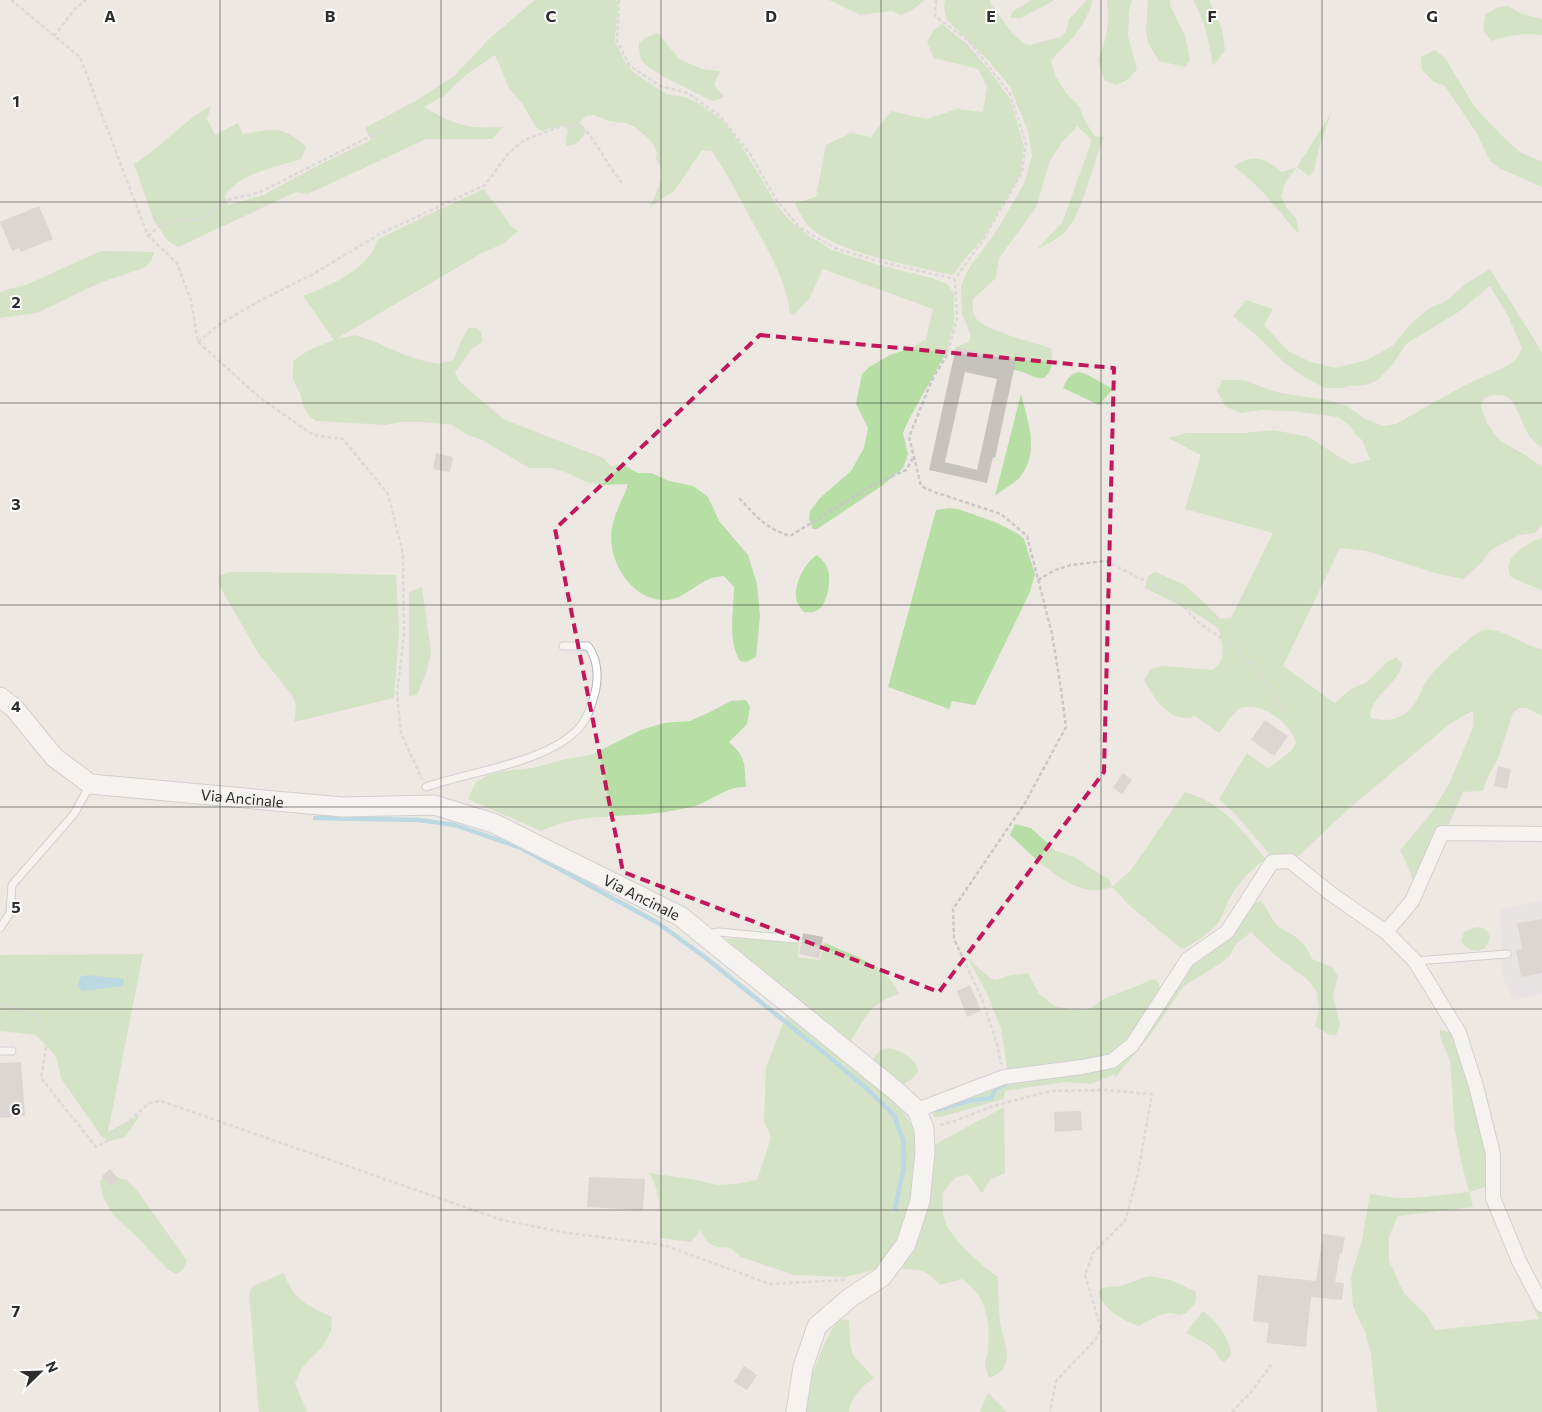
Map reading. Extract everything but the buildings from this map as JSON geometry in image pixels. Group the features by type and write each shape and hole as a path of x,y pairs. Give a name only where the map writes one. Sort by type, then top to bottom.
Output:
{"main road":[{"path":"0,697 14,708 54,757 90,784"},
{"name":"Via Ancinale","path":"90,784 342,807 434,805 493,823 680,916 895,1090 917,1110 924,1129 925,1152 920,1201 906,1244 882,1277 851,1297 817,1326 803,1367 796,1412"}],"street":[{"path":"1386,932 1412,901 1442,833 1542,834"},
{"path":"917,1110 1004,1077 1082,1067 1112,1061 1132,1045 1188,958 1227,932 1272,862 1290,861 1330,893 1386,932 1415,961 1458,1033 1476,1086 1493,1154 1493,1198 1519,1261 1542,1306"}],"lane":[{"path":"426,787 521,761 565,741 580,727 590,711 597,684 596,657 588,646 563,646"},
{"path":"0,928 10,913 12,886 74,814 90,784"},
{"path":"702,934 719,932 795,940"},
{"path":"1415,961 1507,954"},
{"path":"0,1051 12,1051"}],"path":[{"path":"11,0 80,57 148,236 177,264 191,301 198,342 258,396 313,435 343,440 388,494 403,554 404,634 397,694 401,733 426,787"},
{"path":"54,36 75,9 86,0"},
{"path":"619,0 618,41 630,66 660,86 688,94 721,118 750,154 777,201 800,228 837,249 955,279"},
{"path":"936,0 935,16 969,41 1010,94 1026,144 1022,172 985,237 955,279 957,319 947,355 932,380 909,437 921,486 1001,514 1027,536 1052,634 1066,727 1025,803 954,909 954,938 982,998 997,1044 1004,1077"},
{"path":"148,236 158,227 181,220 200,220 227,200 260,192 393,125"},
{"path":"198,342 228,320 259,301 313,274 380,234 485,185 508,155 524,140 533,136 562,126 581,126 586,130 598,148 610,170 622,183"},
{"path":"739,498 760,521 790,536 875,484 906,470 914,456"},
{"path":"1038,580 1054,570 1071,565 1106,561 1151,584 1179,602 1199,623 1234,647 1270,685 1284,713"},
{"path":"1442,833 1467,768"},
{"path":"0,1005 12,1007 38,1017 47,1043 42,1078 96,1146 106,1140 149,1102 161,1101 502,1220 568,1233 664,1245 770,1284 854,1279"},
{"path":"924,1129 955,1121 993,1106 1052,1091 1105,1090 1152,1094 1138,1174 1125,1221 1093,1253 1085,1275 1101,1329 1096,1339 1056,1381 1050,1412"},
{"path":"1232,1412 1251,1392 1271,1365"}],"highlighted area":[{"path":"760,335 1114,368 1104,772 939,992 623,872 555,529"}],"shaded area":[{"path":"1542,901 1542,993 1513,1000 1502,975 1500,909"}],"green space":[{"path":"535,0 616,0 618,2 615,41 624,60 633,72 666,94 685,97 698,103 723,121 741,145 775,202 787,218 808,235 832,250 879,265 932,278 947,284 954,293 954,324 946,353 903,433 908,454 903,468 883,485 817,529 813,529 809,519 810,511 820,498 851,471 864,448 868,428 856,404 862,374 869,367 890,355 911,348 926,339 933,309 823,269 809,299 794,315 790,313 785,289 766,246 712,151 702,150 674,191 650,207 662,179 660,166 656,159 657,153 652,142 635,127 625,123 608,121 594,115 587,116 579,122 586,131 581,139 576,143 566,146 568,130 564,125 541,131 536,127 523,105 509,88 495,55 466,75 444,96 424,107 462,125 503,127 492,139 426,139 308,194 296,192 178,247 168,241 154,221 134,164 191,119 211,106 207,119 215,135 238,123 243,134 277,130 291,135 306,147 301,159 249,176 231,188 224,196 229,205 263,195 371,140 365,128 417,100 453,77 490,38"},
{"path":"829,0 925,0 912,10 901,15 891,11 860,15"},
{"path":"945,0 990,0 1012,33 1023,43 1030,45 1060,37 1066,32 1069,19 1087,0 1093,0 1087,16 1077,32 1051,61 1055,75 1066,93 1079,106 1086,123 1095,136 1104,137 1081,203 1070,226 1063,234 1036,250 1062,223 1092,140 1077,126 1063,141 1050,160 1036,208 999,258 996,278 973,299 972,307 974,314 981,323 1011,336 1051,348 1050,371 1043,378 1037,378 1006,368 954,358 956,347 969,342 971,335 962,314 961,286 969,268 994,235 1024,184 1032,156 1028,131 1010,87 989,61 946,19"},
{"path":"1032,0 1055,0 1021,18 1010,18 1013,11"},
{"path":"1107,0 1132,0 1129,11 1128,36 1137,69 1129,79 1117,85 1105,81 1098,61 1107,31"},
{"path":"1148,0 1170,0 1170,5 1185,36 1190,60 1185,67 1159,61 1148,43 1146,31"},
{"path":"1193,0 1209,0 1222,29 1225,50 1213,66 1204,24"},
{"path":"1508,6 1522,14 1542,19 1542,35 1516,35 1491,41 1483,30 1485,15 1498,7"},
{"path":"942,24 968,45 1010,99 1024,146 1021,172 1017,180 982,240 953,275 875,257 833,242 817,233 806,223 795,203 816,197 826,145 851,133 871,137 891,111 927,119 957,109 983,112 987,86 978,69 934,58 927,42 934,30"},
{"path":"658,33 680,60 703,69 720,71 714,85 724,97 714,101 708,99 652,70 645,64 640,57 639,43 645,38"},
{"path":"1435,50 1445,58 1474,106 1500,134 1520,152 1542,162 1542,187 1499,168 1490,161 1476,132 1445,86 1434,82 1422,70 1421,57"},
{"path":"1331,113 1314,170 1309,176 1297,167"},
{"path":"1253,158 1270,163 1282,172 1297,167 1286,181 1281,196 1286,207 1296,218 1299,233 1259,188 1234,166"},
{"path":"484,189 511,226 518,231 504,243 480,254 336,339 355,335 416,359 438,364 453,360 469,328 477,328 481,332 482,342 473,348 455,372 459,381 503,419 603,458 611,466 622,464 638,473 651,473 669,481 693,486 708,497 719,521 748,555 757,584 760,616 756,657 746,662 740,661 736,652 732,634 734,587 724,576 709,579 679,597 668,600 655,599 643,595 624,577 613,553 611,540 613,522 628,484 605,485 586,482 551,468 529,468 452,425 423,422 400,422 386,425 316,421 310,417 303,406 301,396 293,379 293,361 309,350 334,340 303,296 324,288 348,275 367,259 374,250 377,240"},
{"path":"101,251 154,252 152,259 146,267 99,283 37,313 0,318 0,292 28,284"},
{"path":"1490,269 1542,352 1542,448 1530,437 1515,405 1510,399 1504,395 1495,395 1484,398 1481,406 1487,423 1499,440 1542,467 1542,524 1535,533 1519,535 1492,549 1480,564 1463,579 1435,573 1367,551 1340,548 1283,666 1335,703 1352,688 1366,683 1387,662 1396,657 1402,664 1399,672 1376,701 1370,717 1381,720 1393,719 1403,715 1412,707 1427,680 1454,652 1479,632 1492,630 1542,649 1542,716 1526,708 1519,708 1513,713 1499,756 1486,780 1483,791 1463,792 1447,829 1413,883 1400,850 1430,815 1449,784 1474,725 1473,711 1446,727 1353,805 1294,860 1271,856 1236,815 1219,799 1247,753 1268,769 1291,751 1296,743 1289,729 1282,721 1265,710 1247,707 1236,711 1219,733 1195,716 1186,718 1171,714 1158,702 1144,680 1151,669 1162,666 1213,670 1221,660 1223,651 1219,629 1197,614 1145,588 1148,576 1155,572 1185,585 1221,619 1231,618 1273,533 1185,509 1201,455 1168,438 1187,433 1243,433 1274,430 1309,437 1352,464 1370,460 1362,440 1349,425 1338,417 1291,411 1263,410 1240,413 1225,406 1217,391 1222,380 1244,380 1281,393 1327,400 1347,406 1365,419 1383,426 1396,424 1463,386 1507,366 1517,358 1522,348 1508,316 1490,286 1460,311 1406,344 1393,364 1378,380 1366,385 1343,388 1325,388 1304,377 1286,364 1233,316 1246,300 1273,309 1264,325 1288,351 1311,362 1334,368 1367,360 1392,346 1411,324 1428,309 1448,300 1464,285"},
{"path":"1079,372 1113,389 1099,405 1063,388 1069,377"},
{"path":"1021,394 1031,437 1030,457 1020,477 995,496"},
{"path":"958,509 995,522 1017,533 1024,539 1035,574 1030,592 975,705 952,701 949,709 888,687 936,510"},
{"path":"1542,538 1542,591 1510,576 1509,563 1518,551"},
{"path":"817,555 825,564 828,572 829,584 827,595 823,605 816,611 804,612 797,602 796,589 804,569"},
{"path":"229,572 396,575 399,632 394,698 294,722 296,705 292,695 258,653 218,582 219,576"},
{"path":"422,587 431,653 427,670 417,695 409,696 409,592"},
{"path":"746,700 750,707 747,724 729,742 744,762 746,787 727,791 696,806 664,812 575,820 557,824 541,831 468,799 476,782 488,775 533,768 593,754 641,730 664,723 690,721 731,701"},
{"path":"1185,792 1211,803 1221,810 1240,828 1266,859 1250,872 1237,887 1217,924 1201,938 1182,949 1131,907 1112,887 1131,870"},
{"path":"1015,824 1031,828 1056,851 1075,857 1108,878 1112,887 1089,890 1056,875 1010,835"},
{"path":"1261,901 1278,926 1296,937 1312,959 1332,967 1338,976 1333,995 1340,1025 1336,1035 1328,1034 1315,1026 1319,1009 1317,992 1308,980 1275,955 1251,932 1235,945 1230,955 1221,963 1184,986 1151,1034 1115,1078 1115,1074 1091,1084 1065,1082 1005,1091 1004,1098 997,1101 941,1117 934,1117 932,1113 934,1109 1009,1080 1001,1028 987,994 968,958 994,980 1028,973 1039,994 1055,1006 1072,1010 1089,1009 1104,999 1154,979 1159,983 1161,994 1216,945 1254,903"},
{"path":"1476,927 1484,929 1489,933 1487,945 1477,951 1469,949 1461,942 1464,932"},
{"path":"750,938 799,943 798,957 820,960 825,943 878,968 894,984 899,994 880,1002 868,1014 848,1045 718,939"},
{"path":"143,954 108,1132 140,1115 125,1137 110,1141 101,1136 61,1078 56,1056 36,1035 0,1031 0,955"},
{"path":"787,1014 902,1109 912,1127 917,1146 911,1201 893,1251 874,1270 845,1277 794,1275 741,1257 730,1248 717,1247 710,1244 705,1239 701,1230 691,1242 660,1238 658,1196 649,1173 717,1185 757,1180 771,1138 764,1120 766,1067"},
{"path":"1440,1030 1452,1033 1484,1122 1489,1180 1485,1187 1469,1192 1455,1130 1450,1061 1440,1037"},
{"path":"890,1048 908,1056 917,1067 918,1071 915,1076 902,1085 872,1064 878,1052"},
{"path":"1004,1107 1005,1173 991,1179 982,1193 969,1175 956,1177 942,1194 943,1215 948,1228 968,1252 998,1277 999,1315 1007,1356 1003,1369 998,1374 989,1378 985,1366 988,1351 988,1320 982,1302 971,1286 962,1279 940,1285 923,1271 902,1269 907,1258 934,1145"},
{"path":"113,1177 127,1180 139,1193 187,1261 182,1271 176,1274 167,1269 114,1216 103,1197 100,1180"},
{"path":"1469,1192 1473,1207 1398,1216 1389,1236 1389,1261 1404,1293 1427,1316 1435,1330 1539,1319 1531,1303 1538,1305 1542,1310 1542,1412 1377,1412 1371,1353 1365,1332 1353,1306 1351,1277 1362,1240 1370,1194 1397,1198 1414,1198"},
{"path":"284,1273 292,1290 302,1301 332,1317 331,1331 323,1346 302,1368 295,1383 307,1412 259,1412 249,1293 253,1286"},
{"path":"1149,1276 1171,1280 1196,1292 1196,1302 1186,1313 1159,1315 1139,1326 1115,1314 1105,1304 1098,1292 1102,1288 1120,1286"},
{"path":"1203,1311 1213,1320 1228,1342 1231,1355 1224,1362 1219,1359 1210,1346 1186,1333"},
{"path":"838,1319 849,1320 850,1343 853,1355 874,1378 858,1392 852,1401 849,1412 806,1412 809,1387 816,1364"},
{"path":"988,1393 1007,1412 980,1412"}],"water":[{"path":"88,975 124,979 123,986 82,991 78,986 80,977"}],"waterway":[{"path":"315,818 419,820 455,825 521,848 658,923 706,958 834,1061 894,1115 903,1140 904,1154 904,1166 895,1209"},
{"path":"937,1110 969,1101 991,1098 996,1089 1006,1084"}]}
